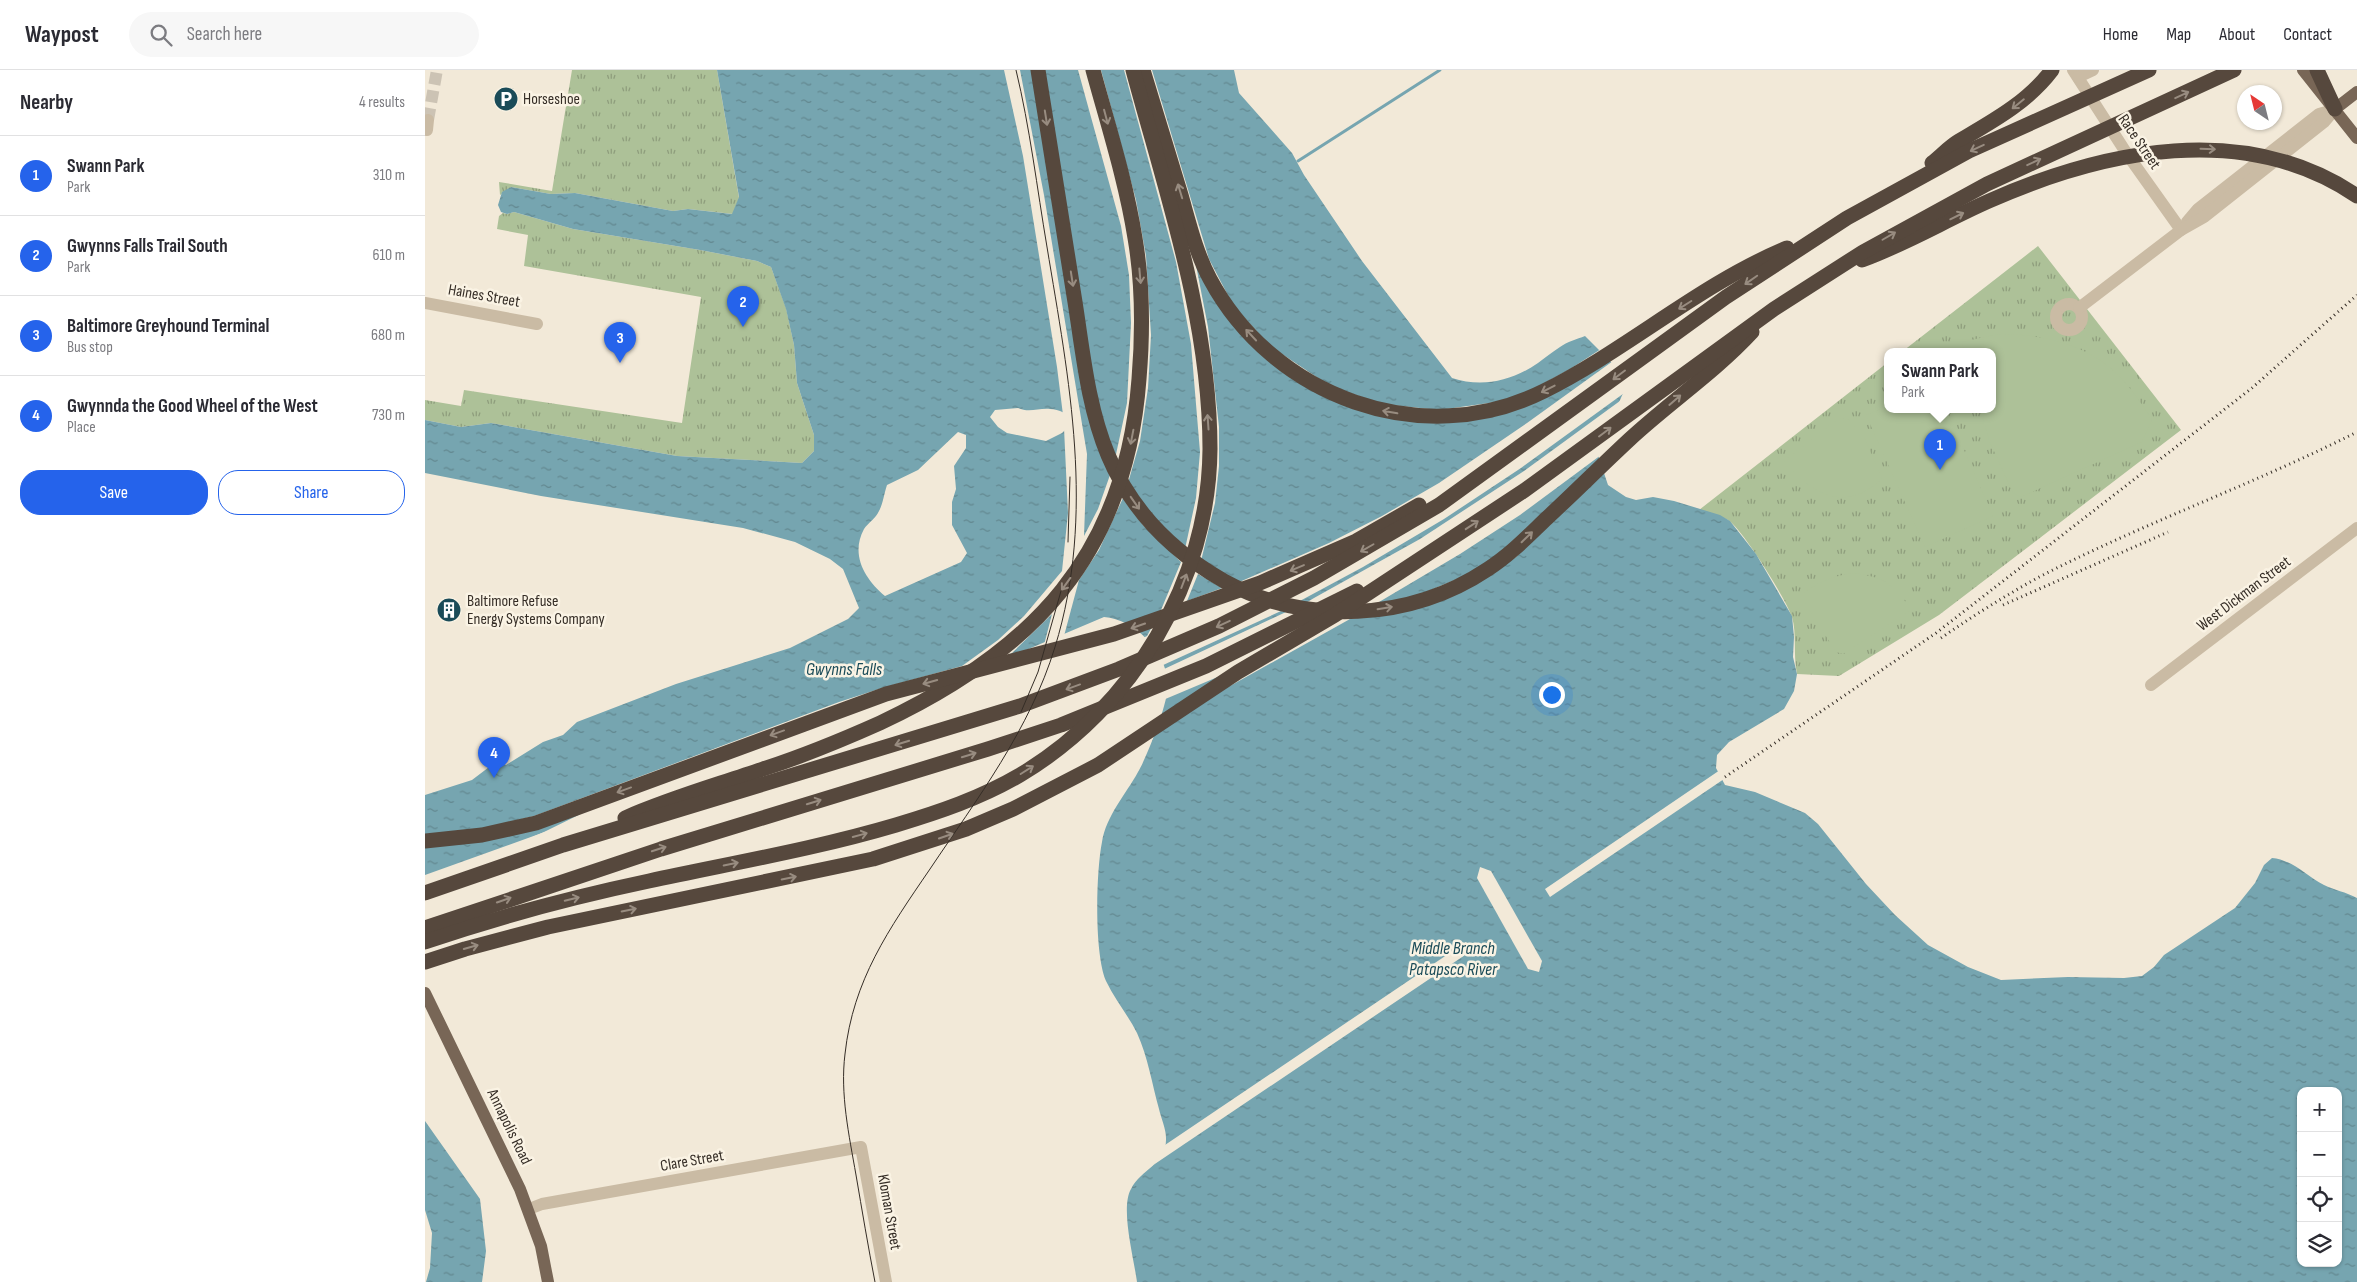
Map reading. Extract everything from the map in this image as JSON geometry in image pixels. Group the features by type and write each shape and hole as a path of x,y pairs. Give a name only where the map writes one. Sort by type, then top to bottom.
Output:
{"highway":[{"path":"1038,70 1090,394 1108,455 1123,484 1140,510 1175,547 1221,579 1268,599 1316,610 1366,611 1430,598 1475,577 1514,550 1646,425 1728,358 1774,309"},
{"path":"563,845 659,803 763,769 835,742 923,701 971,674 1015,640 1048,607 1077,569 1103,526 1123,477 1138,398 1142,347 1141,291 1135,237 1124,187 1093,70"},
{"path":"425,942 542,907 647,881 836,841 949,808 986,793 1040,762 1094,719 1120,690 1144,657 1168,618 1186,574 1201,524 1206,496 1210,447 1203,367 1191,292 1133,70"},
{"path":"1143,70 1199,252 1209,277 1228,309 1263,349 1293,372 1327,392 1387,412 1422,416 1473,414 1527,399 1571,377 1753,262 1821,234"},
{"path":"1905,184 1958,142 1996,120 2022,101 2052,70"},
{"path":"425,893 563,845 995,714 1055,694 1150,656 1277,597 1346,560 1439,505 1726,298 1821,234 1905,184 2002,136 2149,70"},
{"path":"425,962 548,927 873,859 966,829 1013,809 1098,765 1231,677 1335,615 1558,467 1774,309 1892,234 1971,192 2234,70"},
{"path":"2317,70 2335,109"},
{"path":"1832,271 1895,248 1953,217 2012,191 2113,160 2157,152 2211,149 2258,155 2313,172 2332,180 2357,196"},
{"path":"425,842 482,835 535,823 887,694 1114,634 1260,583 1356,541 1524,445"},
{"path":"425,928 687,840 1061,725 1174,680 1246,647 1431,551"}],"main road":[{"path":"2303,70 2357,138"},
{"path":"2335,109 2357,92"},
{"name":"Annapolis Road","path":"426,997 529,1209 541,1246 548,1282"}],"street":[{"path":"2075,74 2093,70"},
{"name":"Race Street","path":"2075,74 2127,154 2181,230"},
{"path":"2079,308 2181,230 2204,217 2324,122 2335,109"},
{"name":"Haines Street","path":"425,303 537,324"},
{"name":"West Dickman Street","path":"2151,686 2357,528"},
{"name":"Clare Street","path":"529,1209 542,1204 861,1147"},
{"name":"Kloman Street","path":"861,1147 886,1282"}],"green space":[{"path":"572,70 717,70 739,198 733,214 688,209 673,211 575,193 551,194 511,187 500,195 499,182 552,191"},
{"path":"514,212 573,229 700,250 757,261 771,267 786,308 794,345 797,383 814,435 814,451 802,463 677,456 491,423 461,427 425,420 425,400 461,406 464,390 682,423 701,297 524,266 528,235 497,229 499,216 503,213"},
{"path":"2038,246 2181,430 1939,615 1839,676 1797,674 1792,617 1773,581 1735,526 1728,520 1699,510 1884,365 1884,413 1996,413 1996,348 1907,348"},
{"path":"1998,334 2015,334 2049,339 2081,349 2109,367 2122,379 2152,419 2142,442 2021,497 2013,493 1989,440 1981,413 1996,413 1996,348 1963,348 1962,342"},
{"path":"1884,407 1884,413 1948,413 1993,516 1925,547 1866,415"},
{"path":"1839,418 1849,420 1865,439 1882,479 1855,495 1842,497 1830,496 1818,491 1806,483 1784,461"},
{"path":"1853,573 1873,577 1887,583 1899,594 1911,610 1843,654 1836,652 1800,595 1825,581"}],"water":[{"name":"Middle Branch Patapsco River","path":"717,70 1234,70 1239,93 1292,153 1304,175 1362,261 1452,378 1463,381 1486,382 1507,378 1528,369 1557,349 1585,336 1614,365 1624,391 1597,452 1608,485 1626,497 1636,500 1653,497 1674,501 1720,515 1730,521 1756,554 1792,616 1793,657 1797,674 1794,691 1784,709 1729,742 1717,755 1716,768 1725,785 1755,792 1805,813 1818,824 1866,884 1895,915 1928,945 1968,967 2001,980 2068,977 2124,978 2142,976 2154,967 2164,955 2235,908 2255,883 2264,865 2272,858 2280,859 2293,865 2324,885 2357,898 2357,1282 1137,1282 1127,1221 1128,1198 1135,1182 1162,1154 1166,1135 1141,1042 1106,981 1102,968 1099,952 1097,912 1098,872 1104,832 1112,814 1138,772 1147,753 1162,715 1168,683 1162,660 1147,639 1127,624 1116,619 1104,617 1019,653 603,803 544,832 449,873 425,887 425,795 472,780 497,761 506,765 543,742 563,735 577,722 676,684 790,648 848,619 859,608 843,569 830,559 795,542 743,528 541,496 425,473 425,420 461,427 491,423 677,456 802,463 814,451 814,435 797,383 794,345 786,309 771,267 757,261 700,250 573,229 514,212 507,214 501,212 498,205 502,192 511,187 551,194 575,193 673,211 688,209 732,214 739,197","holes":["1018,408 1026,410 1053,409 1076,419 1062,433 1046,441 1007,433 998,427 990,417 995,410","958,432 966,435 966,448 954,466 956,489 952,502 952,525 967,553 961,562 885,596 871,582 859,557 860,539 864,529 879,511 887,485 918,470"]},
{"path":"425,1121 480,1199 486,1251 482,1282 426,1282 430,1268 432,1233 425,1210"}],"pier":[{"path":"1004,70 1020,70 1044,195 1087,454 1084,536 1098,509 1110,475 1095,393 1115,459 1127,403 1131,323 1129,275 1121,226 1078,70 1101,70 1136,200 1146,256 1151,335 1148,388 1140,441 1128,483 1140,502 1185,549 1196,498 1200,452 1191,344 1176,262 1124,70 1152,70 1209,259 1233,305 1270,346 1330,386 1382,404 1439,410 1496,402 1528,392 1601,349 1611,358 1508,411 1359,410 1325,397 1296,381 1195,260 1208,327 1219,427 1219,466 1215,503 1201,561 1237,583 1329,543 1382,516 1439,483 1613,361 1627,391 1521,468 1444,519 1363,567 1298,602 1304,604 1420,539 1524,471 1624,398 1600,453 1601,455 1520,515 1460,554 1374,605 1409,599 1474,572 1606,471 1516,557 1457,594 1408,611 1350,619 1230,686 1220,676 1163,700 1165,681 1162,670 1286,612 1281,611 1161,666 1154,652 1143,638 1147,636 1161,610 1181,562 1143,525 1123,498 1099,550 1079,580 1064,636 1044,645 1052,614 1012,653 970,679 905,698 925,688 573,815 479,829 534,816 839,702 962,666 998,640 1024,616 1062,571 1068,513 1064,428 1072,420 1063,415 1023,156","holes":["1198,574 1222,588 1187,601"]},
{"path":"1720,770 1724,779 1550,897 1545,889"},
{"path":"564,825 450,875 425,889 425,875"},
{"path":"1480,867 1491,871 1542,961 1539,972 1528,969 1477,878"},
{"path":"1466,942 1471,951 1137,1176 1154,1164 1162,1147"}],"waterway":[{"path":"1298,161 1440,70"}],"tunnel":[{"path":"428,120 437,70"}],"tram line":[{"path":"875,1282 844,1099 845,1054 849,1027 865,979 887,934 984,790 1032,706 1055,647 1067,597 1074,547 1075,447 1070,397 1033,158 1016,70"},
{"path":"1068,542 1070,477"},
{"path":"1021,712 1038,672 1061,591"}],"railway":[{"path":"1725,777 1936,633 2252,388 2357,295"},
{"path":"1941,638 2041,576 2119,538 2279,469 2357,432"},
{"path":"2003,605 2168,532"}],"place":[{"name":"Horseshoe","path":"506,99"},
{"name":"Gwynns Falls Trail South","path":"743,327"},
{"name":"Baltimore Greyhound Terminal","path":"620,363"},
{"name":"Swann Park","path":"1940,470"},
{"name":"Baltimore Refuse Energy Systems Company","path":"449,610"},
{"name":"Gwynnda the Good Wheel of the West","path":"494,778"}],"water label":[{"name":"Gwynns Falls","path":"844,669"}]}
